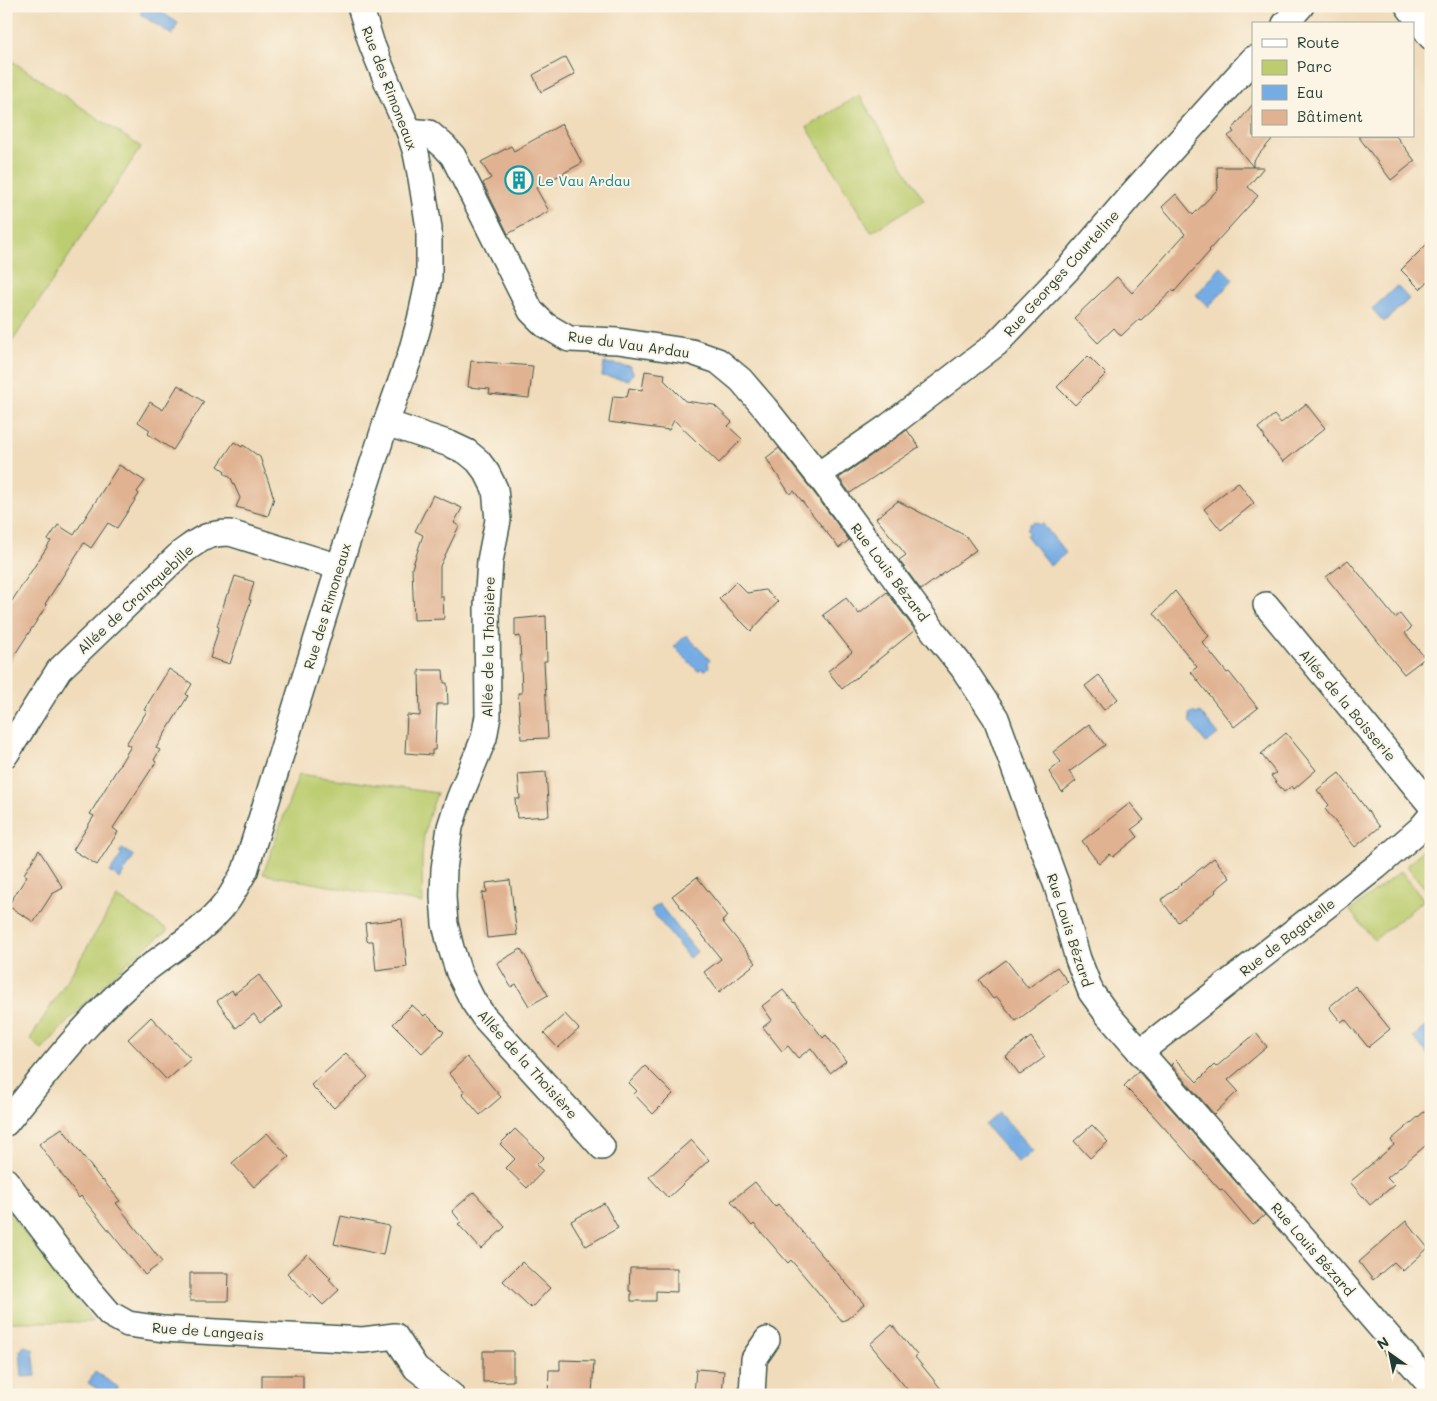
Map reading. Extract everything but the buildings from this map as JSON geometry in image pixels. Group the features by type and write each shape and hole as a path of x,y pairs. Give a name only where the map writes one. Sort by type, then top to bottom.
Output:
{"street":[{"name":"Rue des Rimoneaux","path":"6,1123 58,1058 98,1014 147,968 212,918 225,904 244,871 339,567 410,356 420,320 428,278 429,228 421,178 410,131 392,94 372,44 360,6"},
{"path":"1287,22 1301,6"},
{"path":"1408,6 1431,37"},
{"name":"Rue Georges Courteline","path":"818,475 889,426 996,344 1068,268 1252,60"},
{"name":"Rue du Vau Ardau","path":"410,131 429,133 453,156 531,310 544,325 569,339 618,341 692,352 718,361 741,380 818,475"},
{"name":"Allée de la Thoisière","path":"386,423 450,444 467,452 478,461 495,489 498,520 490,562 486,606 488,716 484,738 459,799 450,827 444,869 443,897 445,924 451,948 459,973 472,1001 484,1017 602,1147"},
{"name":"Rue Louis Bézard","path":"818,475 963,668 996,718 1057,886 1076,954 1091,992 1107,1014 1294,1226 1431,1386"},
{"name":"Allée de Crainquebille","path":"6,754 59,670 181,553 200,539 215,533 230,533 339,567"},
{"name":"Allée de la Boisserie","path":"1266,605 1431,805"},
{"name":"Rue de Bagatelle","path":"1140,1052 1376,867 1420,829 1431,816"},
{"name":"Rue de Langeais","path":"6,1181 85,1285 110,1314 128,1324 163,1330 363,1340 395,1336 416,1368 451,1395"},
{"path":"752,1395 754,1360 767,1340"}],"green space":[{"path":"6,57 141,147 6,351"},
{"path":"859,95 924,200 871,232 807,127"},
{"path":"299,774 437,793 424,835 422,860 423,903 263,874"},
{"path":"1431,841 1431,896 1407,866"},
{"path":"1401,871 1424,900 1374,940 1350,911"},
{"path":"117,897 168,930 102,986 42,1050 30,1039"},
{"path":"6,1209 93,1322 6,1322"}],"water":[{"path":"145,6 152,6 178,23 172,35 140,14"},
{"path":"1221,267 1233,279 1209,307 1196,295"},
{"path":"1397,286 1409,299 1384,322 1372,309"},
{"path":"604,363 631,366 633,374 629,377 629,380 602,376"},
{"path":"1036,522 1040,525 1042,523 1066,553 1050,566 1026,535 1029,533 1027,530 1030,524"},
{"path":"686,635 710,660 708,662 709,667 706,670 700,669 698,671 674,647"},
{"path":"1192,712 1197,714 1200,712 1218,734 1206,743 1189,721 1189,714"},
{"path":"122,849 134,856 120,879 110,872 122,854 119,852"},
{"path":"659,904 697,952 689,958 651,910"},
{"path":"1425,1027 1431,1033 1431,1058 1413,1037"},
{"path":"999,1113 1033,1151 1018,1163 985,1125"},
{"path":"26,1346 33,1349 36,1376 22,1377 20,1350"},
{"path":"95,1372 118,1387 113,1395 107,1395 88,1383"}],"place":[{"name":"Le Vau Ardau","path":"519,180"}]}
